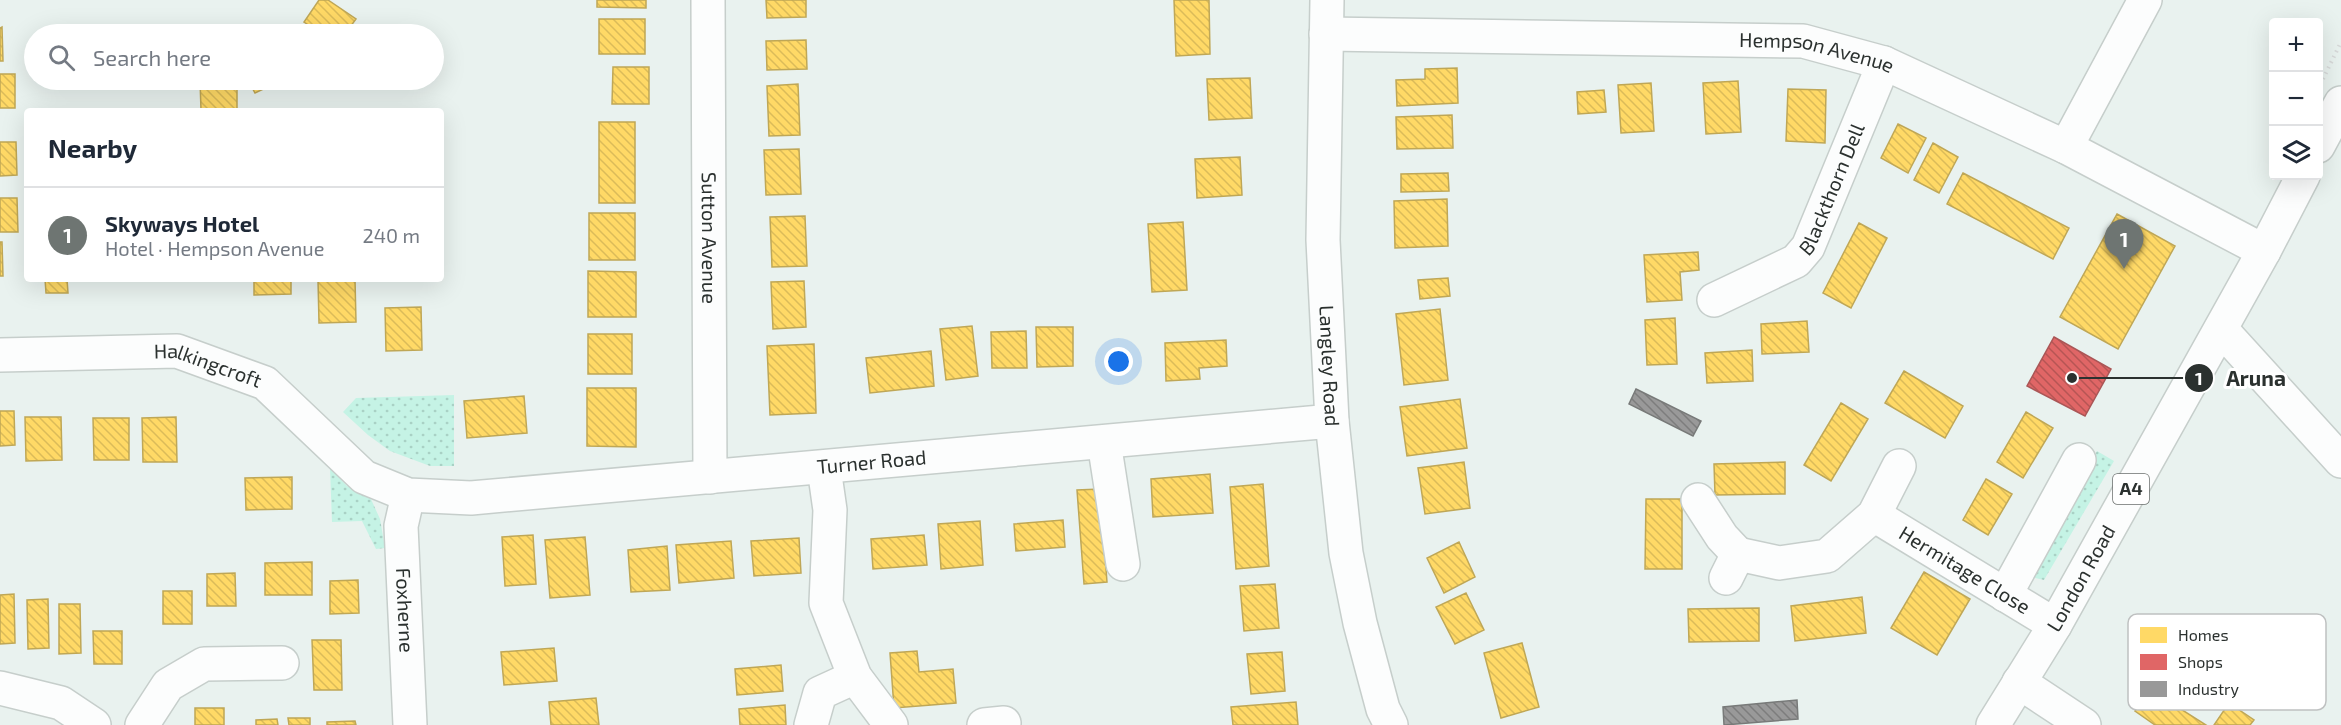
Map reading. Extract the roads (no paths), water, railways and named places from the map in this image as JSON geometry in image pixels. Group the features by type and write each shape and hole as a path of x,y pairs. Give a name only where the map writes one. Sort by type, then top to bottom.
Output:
{"street":[{"name":"Sutton Avenue","path":"708,0 710,477"},
{"name":"Langley Road","path":"1327,0 1323,240 1332,421 1348,563 1360,623 1383,709 1391,725"},
{"path":"2066,147 2145,0"},
{"name":"Hempson Avenue","path":"1326,34 1803,41 1884,63 2066,147 2264,251"},
{"name":"Blackthorn Dell","path":"1714,300 1796,261 1808,247 1884,63"},
{"path":"2323,138 2341,103"},
{"name":"London Road","path":"1994,725 2055,625 2221,329 2301,180"},
{"path":"2221,329 2337,448"},
{"name":"Halkingcroft","path":"0,355 177,351 265,383 364,477 408,495"},
{"name":"Turner Road","path":"408,495 471,498 1332,421"},
{"path":"1104,442 1123,564"},
{"path":"2005,595 2079,460"},
{"path":"1698,500 1722,537 1732,566 1779,563 1827,556 1874,515 1899,466"},
{"path":"824,468 830,510 826,603 855,677 891,725"},
{"name":"Foxherne","path":"408,495 401,526 410,725"},
{"name":"Hermitage Close","path":"1874,515 2055,625"},
{"path":"142,725 168,685 204,664 282,664"},
{"path":"811,725 820,693 855,677"},
{"path":"2019,682 2084,725"},
{"path":"0,688 61,703 94,725"}],"place":[{"name":"Skyways Hotel","path":"2124,269"},
{"name":"Aruna","path":"2072,378"}]}
